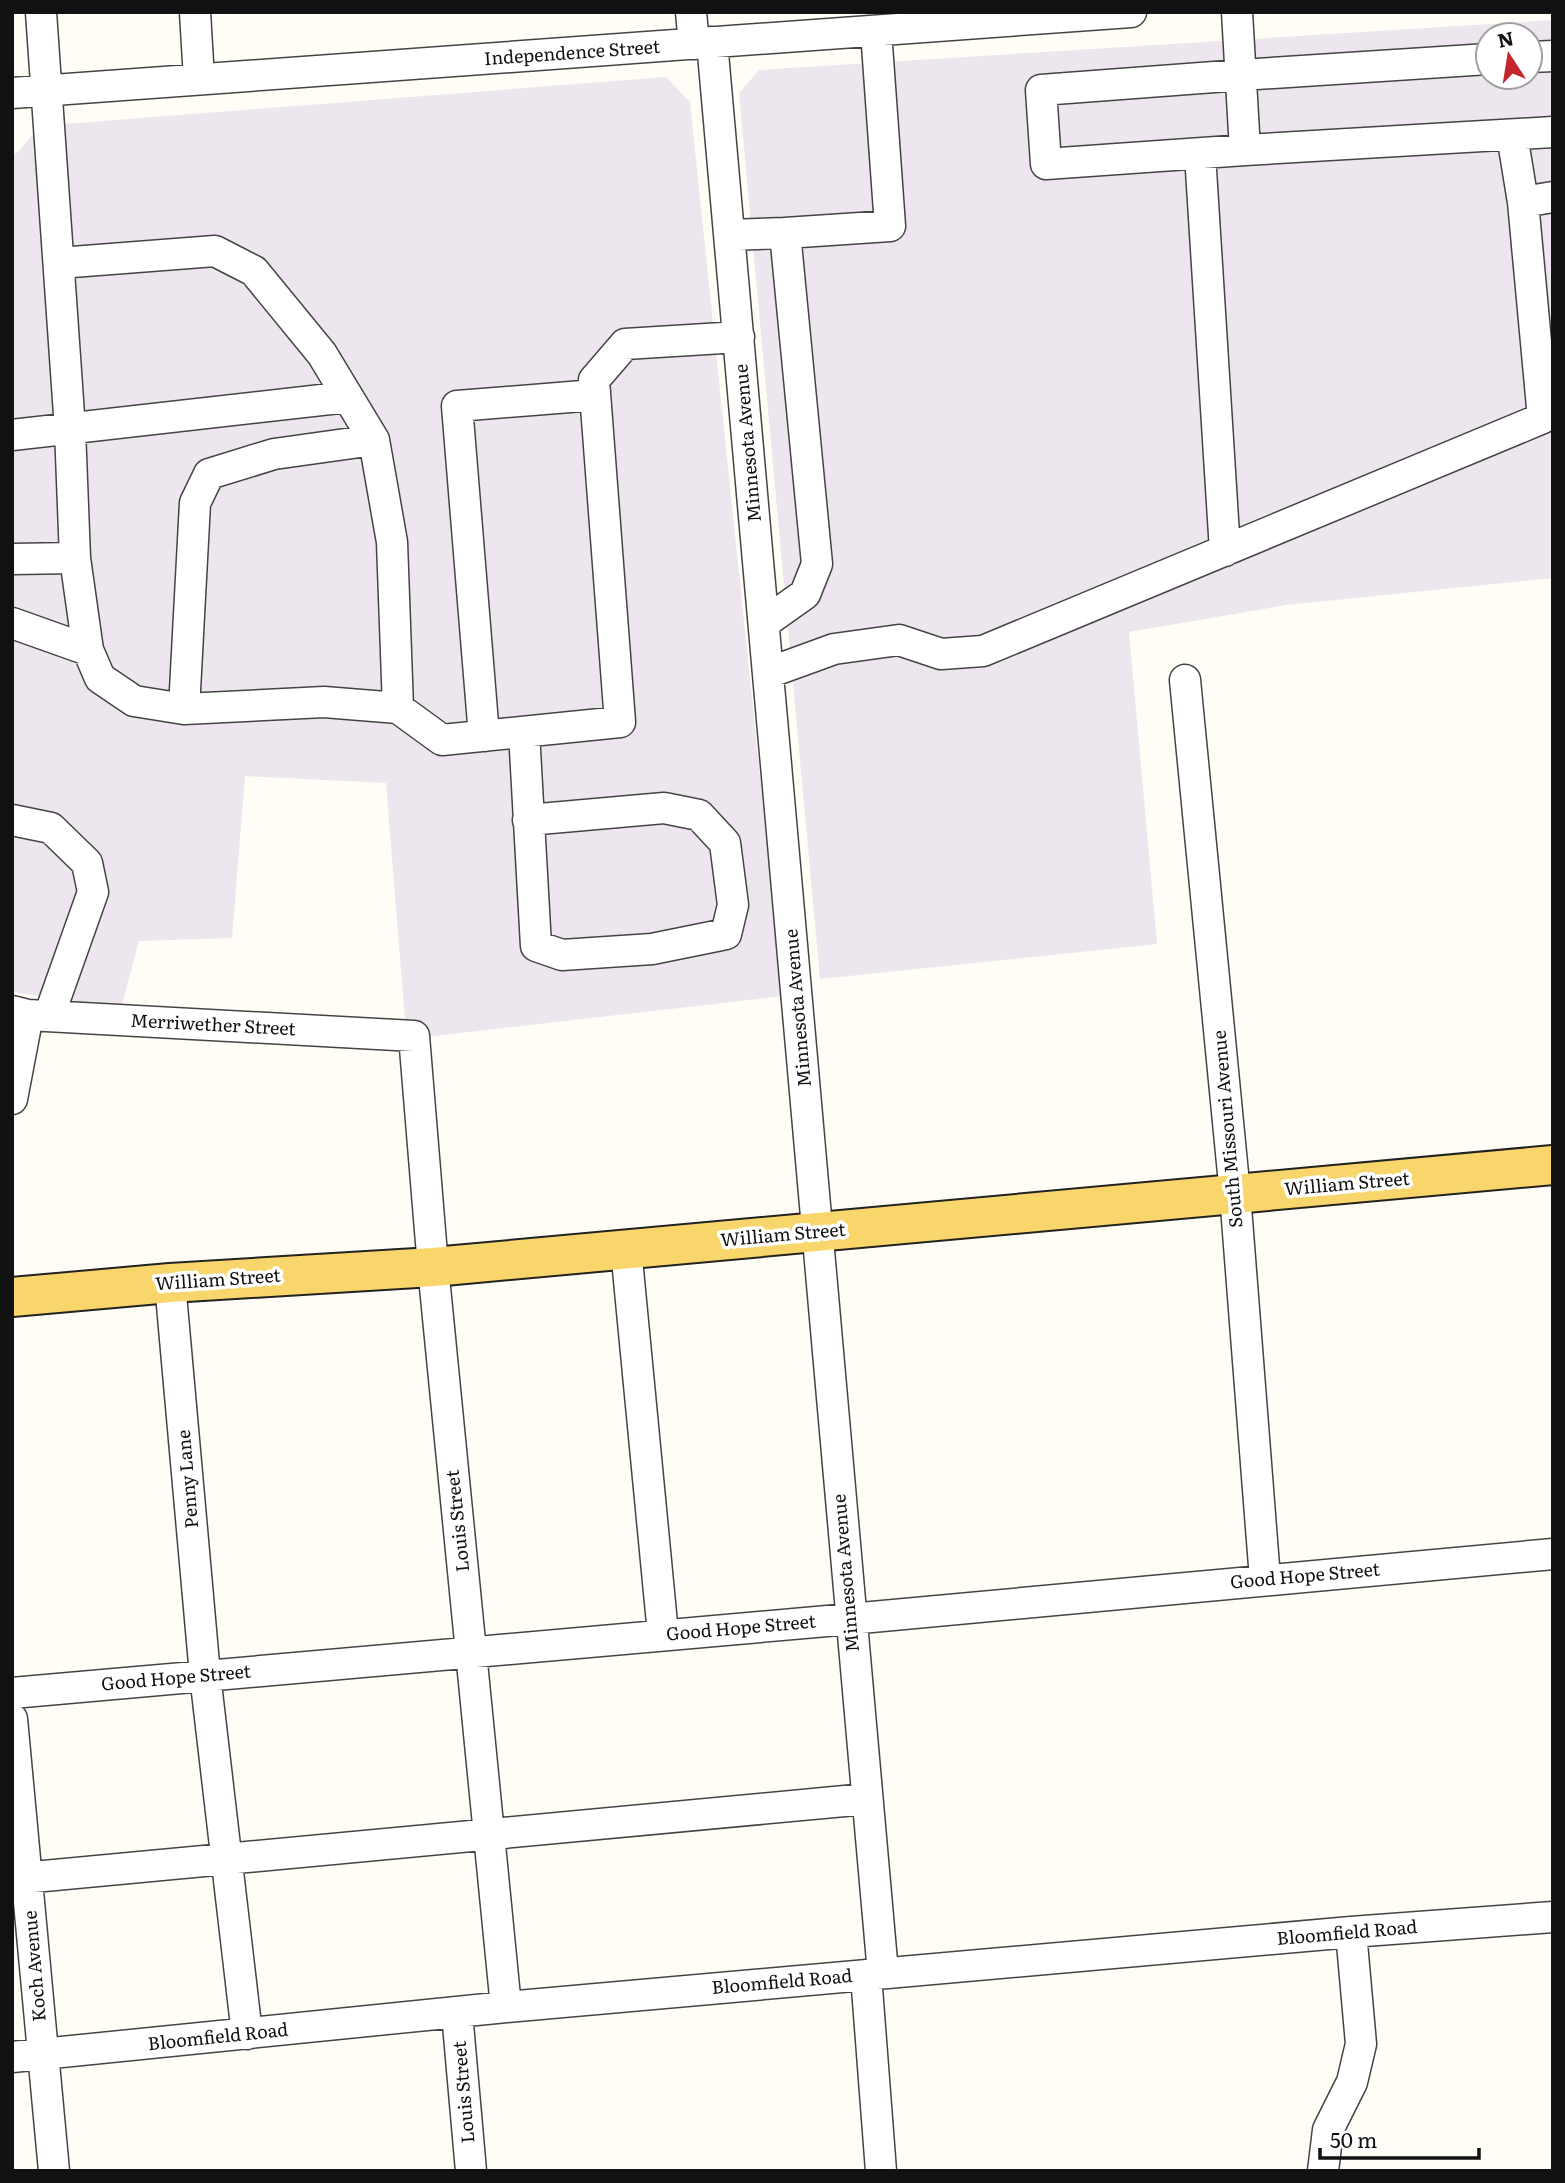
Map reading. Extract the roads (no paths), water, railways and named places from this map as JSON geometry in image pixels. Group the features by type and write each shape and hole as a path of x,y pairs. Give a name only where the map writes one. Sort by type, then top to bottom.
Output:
{"main road":[{"name":"William Street","path":"12,1297 170,1283 433,1267 1553,1164"}],"street":[{"path":"41,12 70,429 75,558 88,650 100,678 134,701 184,709 324,702 398,708 442,740 620,722 594,380 625,344 738,337"},
{"path":"195,12 199,79"},
{"name":"Minnesota Avenue","path":"691,12 703,43 730,235 818,1232 866,1799 881,2171"},
{"name":"Independence Street","path":"12,93 876,31 1026,16 1131,12"},
{"path":"1237,12 1245,150"},
{"path":"730,235 890,226 876,31"},
{"path":"1474,61 1041,90 1046,164 1553,132"},
{"path":"768,673 834,649 899,640 941,654 984,651 1543,418 1523,202 1512,135"},
{"path":"1200,154 1225,551"},
{"path":"1523,202 1553,197"},
{"path":"764,623 805,594 817,564 785,233"},
{"path":"59,263 215,251 254,271 322,354 374,440 392,542 398,708"},
{"path":"484,736 457,406 595,395"},
{"path":"12,435 348,397"},
{"path":"184,709 195,503 209,474 274,454 374,440"},
{"path":"12,559 75,558"},
{"path":"12,623 88,650"},
{"name":"South Missouri Avenue","path":"1185,680 1235,1194 1265,1580"},
{"path":"524,732 528,820 536,946 562,955 614,952 652,949 726,934 733,905 725,843 699,816 664,808 528,820"},
{"path":"12,820 51,828 88,863 93,892 30,1014 12,1099"},
{"name":"Merriwether Street","path":"30,1014 414,1035"},
{"name":"Louis Street","path":"414,1035 433,1267 506,2007"},
{"path":"626,1250 663,1634"},
{"name":"Penny Lane","path":"170,1283 205,1675 247,2034"},
{"name":"Good Hope Street","path":"12,1693 1553,1554"},
{"name":"Koch Avenue","path":"12,1719 20,1878 43,2054 54,2171"},
{"path":"20,1878 866,1799"},
{"name":"Bloomfield Road","path":"12,2057 506,2007 1352,1932 1553,1917"},
{"path":"1323,2171 1328,2130 1352,2082 1361,2044 1352,1932"},
{"name":"Louis Street","path":"457,2013 471,2171"}]}
